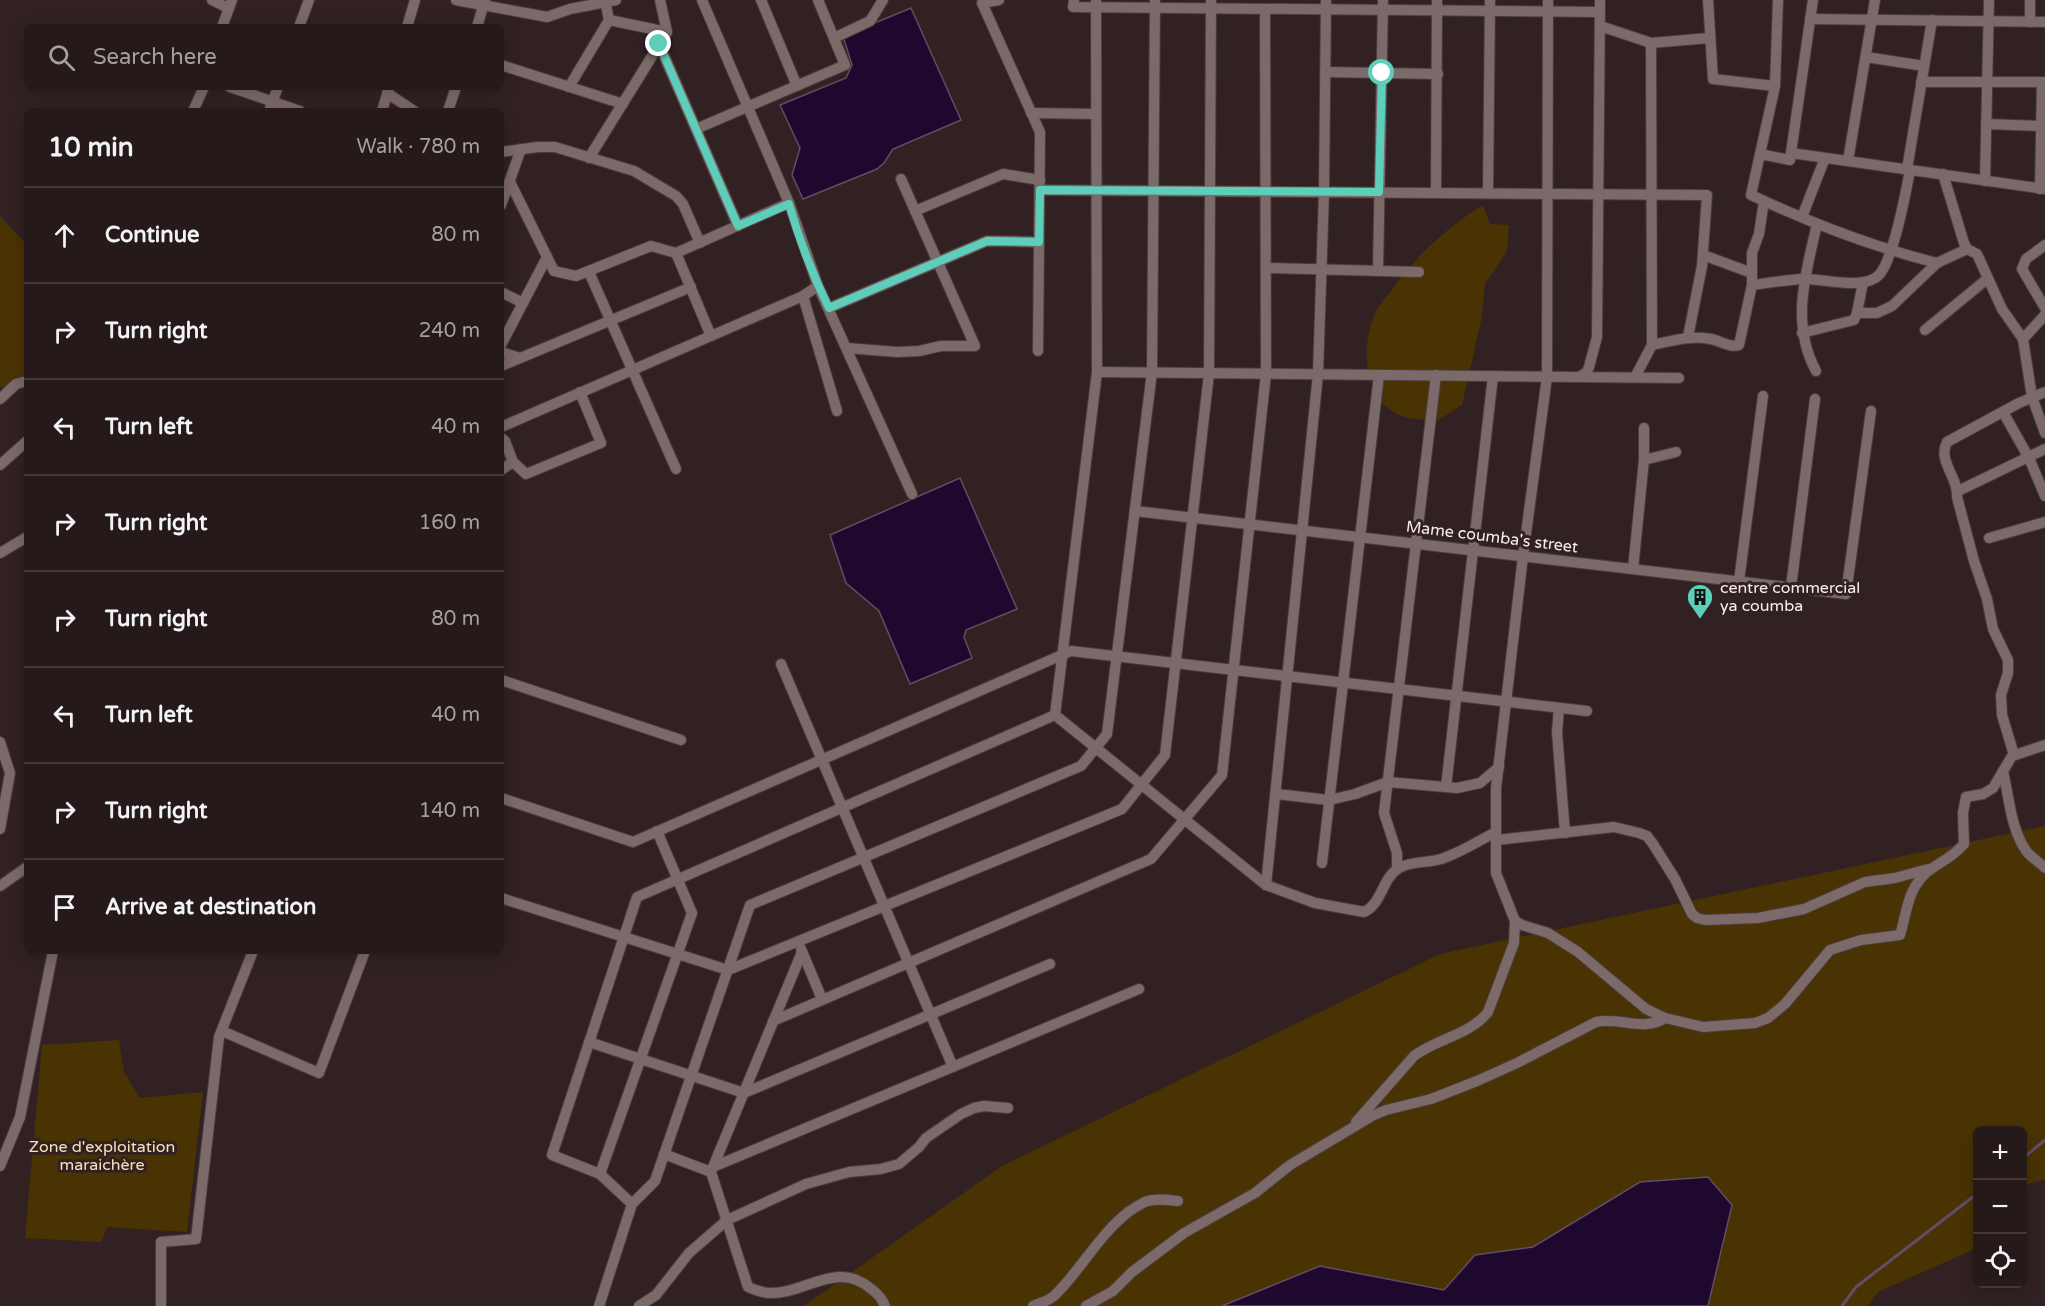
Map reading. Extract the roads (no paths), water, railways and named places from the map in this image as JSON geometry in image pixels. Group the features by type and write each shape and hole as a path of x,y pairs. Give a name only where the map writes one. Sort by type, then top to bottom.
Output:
{"street":[{"path":"212,0 230,4 224,24"},
{"path":"300,24 309,0"},
{"path":"408,24 415,0"},
{"path":"456,0 485,3 547,17 570,9 609,1 609,20 569,87"},
{"path":"589,158 667,32 660,0"},
{"path":"702,0 789,204 818,286 912,494"},
{"path":"761,0 797,86"},
{"path":"696,129 845,65 818,0"},
{"path":"834,38 870,21 883,0"},
{"path":"999,0 982,3 1040,132 1038,351"},
{"path":"1074,0 1073,8 1096,4 1211,4 1265,9 1326,5 1437,5 1490,6 1548,12 1600,12"},
{"path":"1349,1130 1414,1056 1484,1018 1514,943 1515,921 1498,879 1496,788 1547,376 1548,0"},
{"path":"1579,377 1587,372 1597,341 1600,0"},
{"path":"1708,0 1713,79 1775,86"},
{"path":"1778,0 1775,86 1751,195 1817,224 1889,251 1937,263"},
{"path":"1760,154 1790,160 1813,0"},
{"path":"1848,161 1875,0"},
{"path":"1985,181 1989,0"},
{"path":"2030,0 2030,22"},
{"path":"478,24 485,3"},
{"path":"1055,715 1097,372 1096,4"},
{"path":"599,1306 633,1204 655,1181 750,905 1081,766 1107,734 1152,372 1155,4"},
{"path":"504,898 728,970 800,946 884,906 1122,808 1165,755 1209,374 1211,4"},
{"path":"1266,885 1318,374 1324,192 1326,5"},
{"path":"1378,271 1383,5"},
{"path":"1436,193 1437,5"},
{"path":"1488,193 1490,6"},
{"path":"773,1021 1152,859 1222,775 1266,374 1265,9"},
{"path":"1810,19 2045,22"},
{"path":"609,20 667,32"},
{"path":"1752,285 1805,279 1863,282 1872,280 1880,274 1900,218 1932,20"},
{"path":"1600,26 1652,43 1709,38"},
{"path":"1635,378 1652,345 1652,43"},
{"path":"659,44 738,226"},
{"path":"1866,57 1924,66"},
{"path":"504,66 622,104"},
{"path":"1325,72 1438,74"},
{"path":"1791,153 2043,189 2041,126 2043,82 1921,82"},
{"path":"194,108 203,90"},
{"path":"236,90 271,106 277,90"},
{"path":"383,108 388,90 410,108"},
{"path":"449,108 455,90"},
{"path":"1031,113 1096,114"},
{"path":"1986,124 2041,126"},
{"path":"504,152 555,147 634,171 676,196 683,204 700,243"},
{"path":"504,197 521,149"},
{"path":"1802,217 1825,158"},
{"path":"915,211 1003,174 1040,185 1096,190 1707,195 1703,255 1688,337"},
{"path":"1943,174 1967,249 1977,254 2006,315 2023,339 2032,397 2045,433"},
{"path":"847,348 897,352 920,351 941,346 975,346 901,179"},
{"path":"510,182 554,271 576,276 651,246 676,253 789,204"},
{"path":"1652,345 1688,337 1711,339 1735,347 1739,345 1752,285 1752,253 1756,245 1764,201"},
{"path":"1816,371 1802,333 1801,306 1817,224"},
{"path":"829,308 987,241 1039,242"},
{"path":"2045,245 2026,259 2022,269 2045,308"},
{"path":"1857,313 1877,313 1892,306 1937,263 1967,249"},
{"path":"676,253 711,336"},
{"path":"1703,255 1752,273"},
{"path":"504,339 547,257"},
{"path":"1266,268 1419,272"},
{"path":"589,272 676,469"},
{"path":"1925,330 1987,279"},
{"path":"1802,333 1854,320 1863,282"},
{"path":"504,426 803,296 818,286"},
{"path":"504,365 691,287"},
{"path":"504,294 523,303"},
{"path":"803,296 837,411"},
{"path":"2023,339 2045,315"},
{"path":"504,353 520,358"},
{"path":"1097,372 1679,378"},
{"path":"1322,863 1379,375"},
{"path":"1397,870 1397,853 1385,819 1436,375"},
{"path":"1446,787 1493,376"},
{"path":"0,399 16,384 24,382"},
{"path":"504,440 513,462 526,474 601,443 580,392"},
{"path":"2014,755 2002,715 2001,695 2008,673 2008,660 1991,623 1987,599 1974,561 1958,490 1944,457 1944,448 1947,442 2045,392"},
{"path":"1739,581 1762,396"},
{"path":"1791,587 1815,399"},
{"name":"Mame coumba's street","path":"1135,511 1846,594 1871,411"},
{"path":"2003,412 2029,458 2045,496"},
{"path":"1633,569 1644,460 1644,428"},
{"path":"0,465 24,444"},
{"path":"1958,490 2045,449"},
{"path":"1644,460 1676,452"},
{"path":"504,468 513,462"},
{"path":"1989,538 2045,522"},
{"path":"0,553 24,539"},
{"path":"504,799 633,842 1071,651 1587,711"},
{"path":"781,664 953,1067"},
{"path":"504,681 681,740"},
{"path":"1559,708 1557,732 1565,833"},
{"path":"1055,715 1266,885 1315,903 1364,912 1370,909 1386,882 1397,870 1404,866 1443,858 1496,836 1565,833 1614,827 1647,836 1675,879 1687,907 1697,918 1705,920 1758,918 1804,909 1865,882 1895,878 1935,867"},
{"path":"633,1204 600,1174 552,1155 637,897 1055,715"},
{"path":"0,742 10,773 0,829"},
{"path":"1515,921 1555,937 1578,951 1634,999 1665,1018 1703,1027 1755,1023 1768,1018 1785,1004 1830,950 1861,940 1900,935 1911,893 1925,874 1948,860 1964,844 1963,813 1966,797 1985,793 1996,784 2014,755 2045,745"},
{"path":"1276,794 1329,800 1355,794 1388,782 1457,788 1480,783 1499,767"},
{"path":"2003,771 2014,820 2024,846 2028,854 2045,868"},
{"path":"600,1174 692,913 657,831"},
{"path":"0,886 24,869"},
{"path":"800,946 822,999"},
{"path":"800,946 773,1021 712,1169 748,1287 770,1293 782,1292 827,1278 851,1278 863,1281 880,1297 885,1306"},
{"path":"0,1166 20,1117 52,954"},
{"path":"161,1306 161,1242 196,1239 218,1047 252,954"},
{"path":"222,1031 319,1073 364,954"},
{"path":"589,1042 744,1093 1050,964"},
{"path":"664,1154 712,1169 1139,989"},
{"path":"1086,1306 1113,1291 1132,1272 1184,1233 1255,1193 1290,1165 1386,1110 1431,1099 1517,1063 1596,1022 1647,1025 1665,1018"},
{"path":"639,1306 656,1295 689,1253 726,1220 806,1184 849,1172 881,1169 899,1164 926,1138 974,1108 984,1106 1008,1108"},
{"path":"1033,1306 1054,1296 1100,1241 1128,1213 1146,1201 1178,1201"}],"waterway":[{"path":"2027,1155 2045,1140"},
{"path":"1842,1306 1856,1287 1973,1197"}],"place":[{"name":"centre commercial ya coumba","path":"1700,620"}],"park label":[{"name":"Zone d'exploitation maraichère","path":"102,1156"}]}
